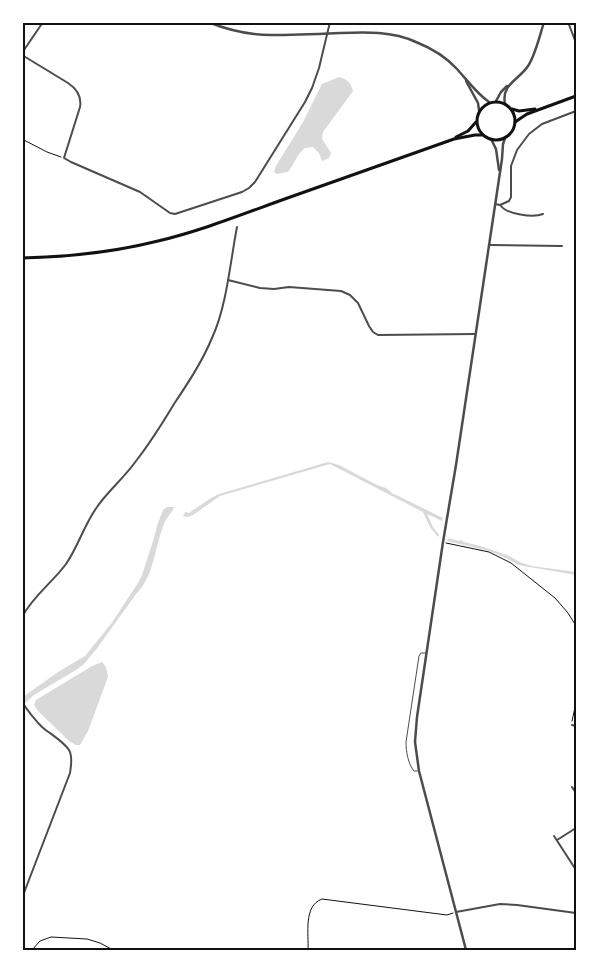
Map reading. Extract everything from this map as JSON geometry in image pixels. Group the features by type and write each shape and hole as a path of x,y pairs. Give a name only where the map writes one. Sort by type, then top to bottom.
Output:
{"main road":[{"path":"515,122 527,114 576,96"},
{"path":"510,108 515,118 510,134 505,138 491,139 480,132 476,122 477,116 479,110 489,102 496,101 519,111 546,107"},
{"path":"454,139 468,131 476,122"},
{"path":"22,258 46,258 84,254 159,241 226,220 454,139 483,135"}],"street":[{"path":"43,22 22,54 68,83 79,94 80,107 64,158 140,192 170,213 175,214 242,192 255,182 312,88 330,22"},
{"path":"208,22 228,29 270,35 375,32 402,37 436,52 450,63 483,99 489,102"},
{"path":"496,101 501,92 524,72 531,62 544,22"},
{"path":"568,22 576,43"},
{"path":"464,77 478,103 479,110"},
{"path":"505,104 504,92 510,83"},
{"path":"495,204 500,205 509,201 511,197 510,166 517,150 529,134 542,124 576,111"},
{"path":"466,950 419,771 415,734 505,138"},
{"path":"491,139 496,149 499,174"},
{"path":"500,205 505,211 536,216 543,214"},
{"path":"22,617 35,597 65,565 94,510 135,463 195,372 212,338 220,314 237,227"},
{"path":"488,245 562,246"},
{"path":"228,280 260,288 289,287 341,291 350,295 358,303 373,332 378,334 475,334"},
{"path":"22,702 43,727 70,751 72,762 70,773 22,898"},
{"path":"572,725 576,726"},
{"path":"572,787 576,793"},
{"path":"557,840 576,828"},
{"path":"554,836 576,870"},
{"path":"456,912 500,904 576,913"}],"lane":[{"path":"419,771 414,771 411,767 406,750 406,742 419,656 421,653 426,653"}],"path":[{"path":"22,138 64,158"},
{"path":"443,542 489,552 511,563 554,598 568,613 576,626"},
{"path":"572,725 576,702"},
{"path":"308,950 311,908 317,901 322,899 446,915 456,912"},
{"path":"32,950 40,940 51,937 86,939 114,950"}],"shaded area":[{"path":"339,77 348,82 353,91 323,132 322,139 331,153 329,158 322,161 319,153 313,147 305,148 288,172 277,174 274,172 276,166 303,122 322,84"},
{"path":"328,462 339,465 443,518 442,521 427,514 439,535 438,537 430,527 423,512 330,464 220,496 193,515 183,516 185,512 189,513 219,494"},
{"path":"167,507 174,507 164,524 147,579 142,587 83,665 34,695 25,703 23,697 58,672 85,656 111,624 142,575 157,526 163,510"},
{"path":"448,538 461,540 507,555 532,566 576,572 576,575 518,565 489,551 447,541"},
{"path":"102,662 106,667 108,677 88,731 80,745 76,745 69,741 34,705 36,700 92,666"}]}
